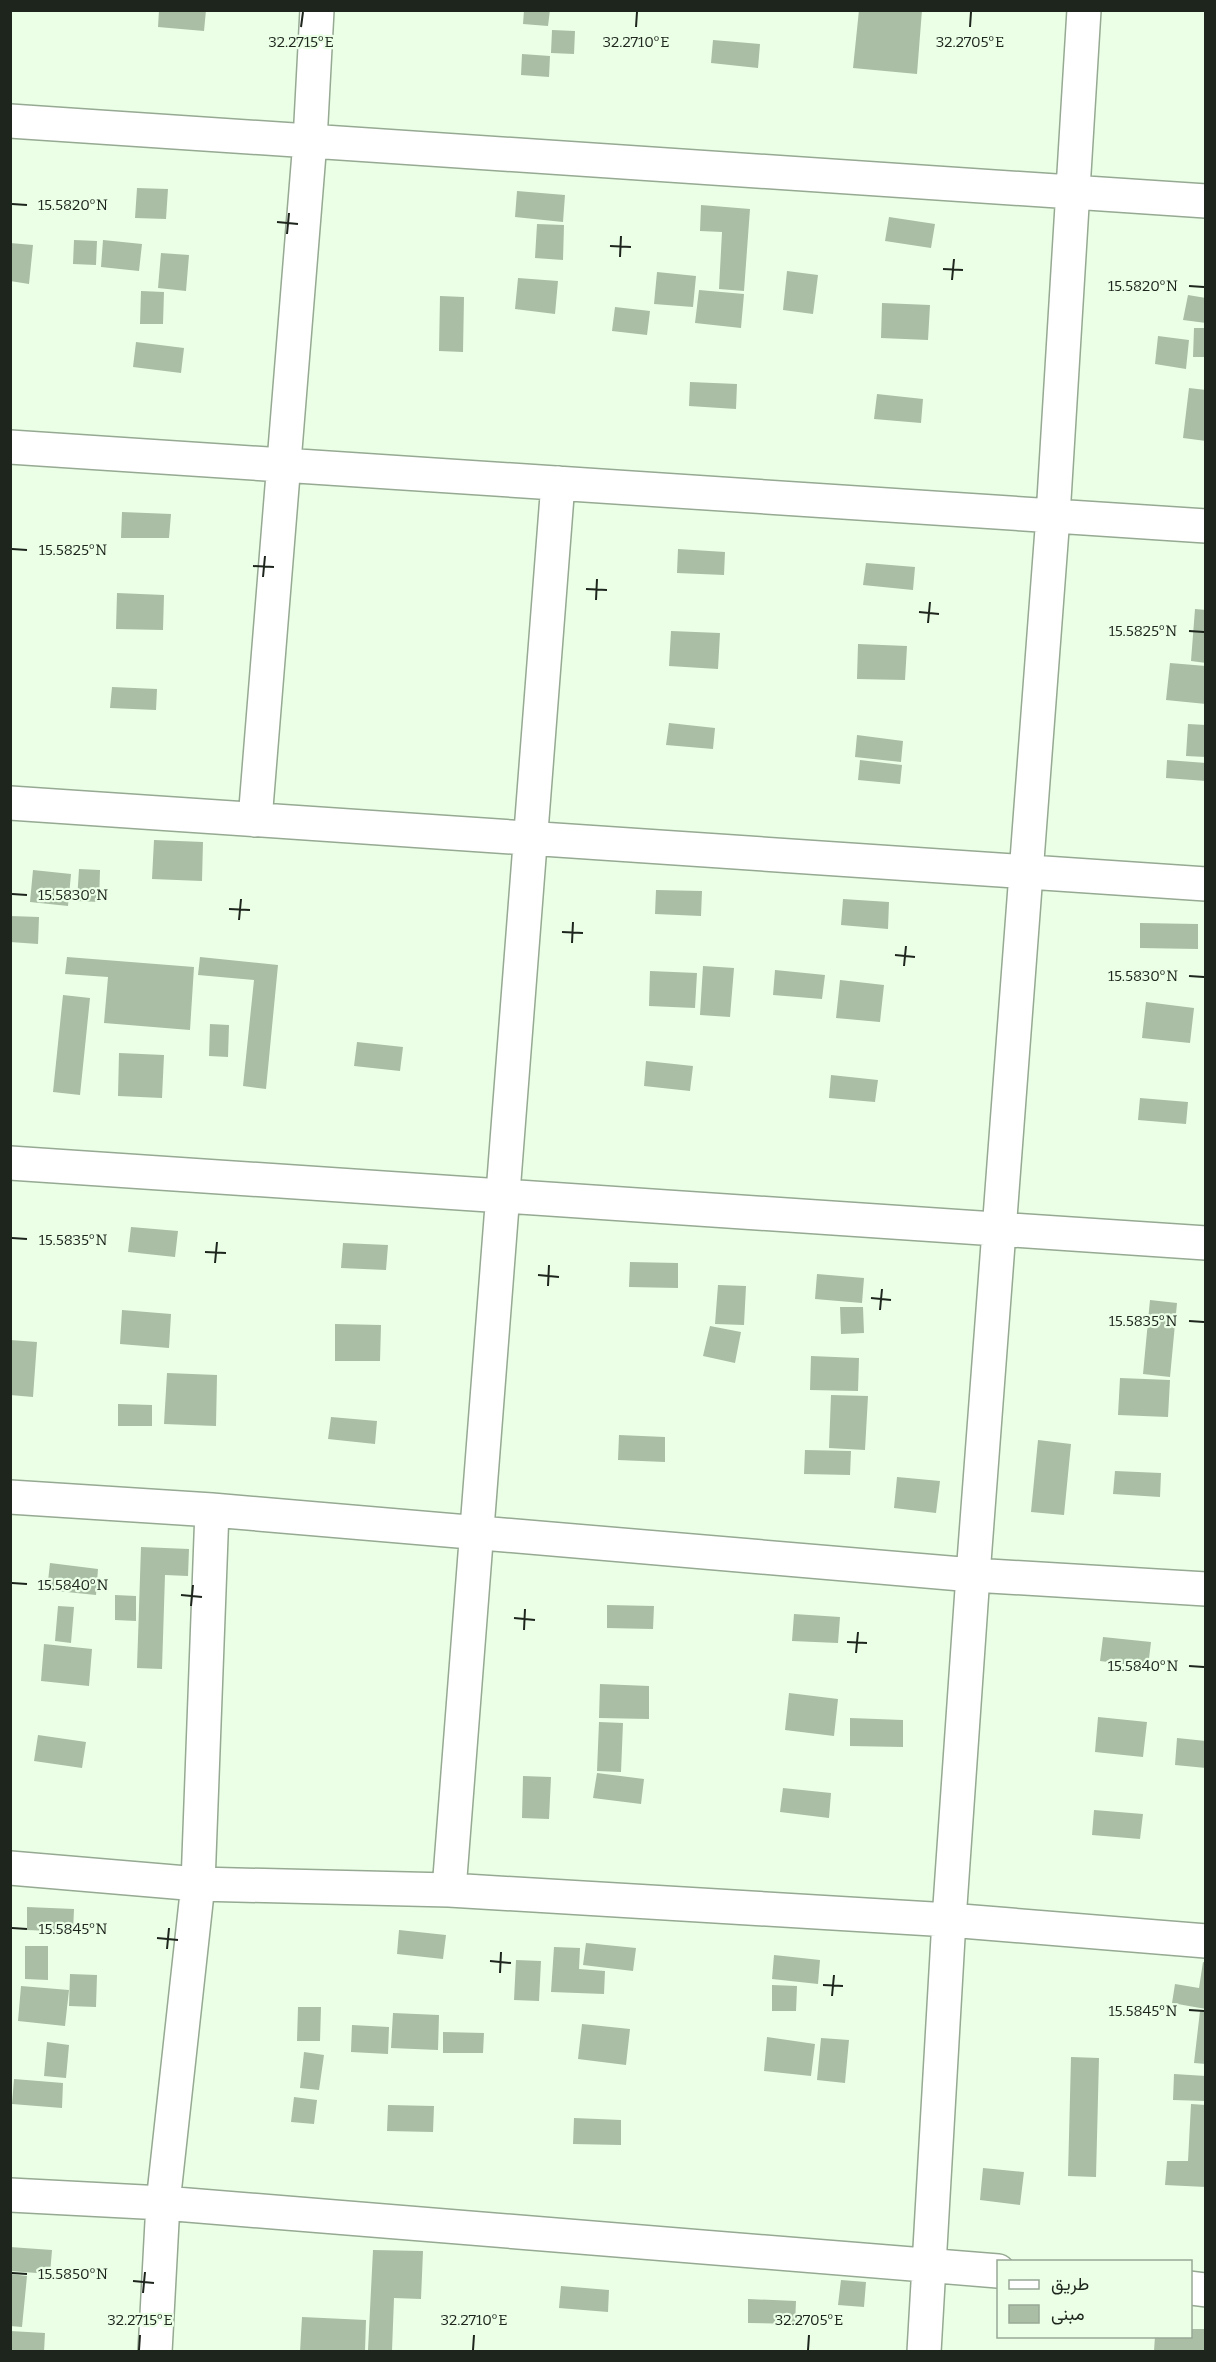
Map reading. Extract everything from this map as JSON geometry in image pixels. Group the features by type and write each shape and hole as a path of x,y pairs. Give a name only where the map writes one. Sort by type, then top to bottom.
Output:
{"street":[{"path":"255,819 310,141 317,10"},
{"path":"924,2352 949,1920 1053,516 1084,10"},
{"path":"10,121 1206,201"},
{"path":"10,447 1206,526"},
{"path":"449,1890 558,483"},
{"path":"10,803 1206,884"},
{"path":"10,1163 1206,1243"},
{"path":"10,1497 212,1510 973,1575 1206,1589"},
{"path":"155,2352 163,2204 198,1884 212,1510"},
{"path":"10,1868 198,1884 449,1890 949,1920 1206,1941"},
{"path":"10,2195 163,2204 997,2271"}],"building":[{"path":"159,10 206,10 204,31 158,27"},
{"path":"524,10 550,10 548,26 523,24"},
{"path":"859,10 922,10 917,74 853,68"},
{"path":"552,30 575,31 574,54 551,53"},
{"path":"713,40 760,44 758,68 711,63"},
{"path":"522,54 550,56 549,77 521,75"},
{"path":"137,188 168,189 166,219 135,218"},
{"path":"517,191 565,195 563,222 515,217"},
{"path":"701,205 750,209 744,291 719,289 722,232 700,231"},
{"path":"889,217 935,224 931,248 885,241"},
{"path":"537,224 564,225 563,260 535,258"},
{"path":"74,240 97,241 96,265 73,264"},
{"path":"103,240 142,244 139,271 101,267"},
{"path":"10,243 33,245 29,284 10,281"},
{"path":"161,253 189,255 186,291 158,288"},
{"path":"787,271 818,275 813,314 783,310"},
{"path":"657,272 696,276 693,307 654,304"},
{"path":"518,278 558,281 555,314 515,309"},
{"path":"699,290 744,294 741,328 695,323"},
{"path":"141,291 164,292 163,324 140,324"},
{"path":"1188,295 1206,298 1206,323 1183,320"},
{"path":"440,296 464,297 463,352 439,351"},
{"path":"882,303 930,305 928,340 881,338"},
{"path":"615,307 650,311 647,335 612,331"},
{"path":"1194,328 1206,328 1206,357 1193,357"},
{"path":"1158,336 1189,340 1186,369 1155,364"},
{"path":"136,342 184,348 181,373 133,367"},
{"path":"690,382 737,384 736,409 689,406"},
{"path":"1189,388 1206,390 1206,441 1183,438"},
{"path":"877,394 923,399 921,423 874,419"},
{"path":"122,512 171,514 169,538 121,538"},
{"path":"678,549 725,552 724,575 677,573"},
{"path":"866,563 915,567 913,590 863,585"},
{"path":"117,593 164,595 163,630 116,629"},
{"path":"1195,609 1206,610 1206,663 1191,661"},
{"path":"671,631 720,633 718,669 669,666"},
{"path":"858,644 907,646 905,680 857,679"},
{"path":"1170,663 1206,666 1206,704 1166,700"},
{"path":"112,687 157,689 156,710 110,708"},
{"path":"669,723 715,728 713,749 666,745"},
{"path":"1188,724 1206,725 1206,757 1186,756"},
{"path":"857,735 903,741 901,762 855,757"},
{"path":"860,760 902,765 900,784 858,780"},
{"path":"1167,760 1206,763 1206,781 1166,778"},
{"path":"154,840 203,842 202,881 152,879"},
{"path":"79,869 100,870 99,902 77,901"},
{"path":"33,870 71,874 68,906 30,902"},
{"path":"656,890 702,891 701,916 655,914"},
{"path":"843,899 889,902 888,929 841,925"},
{"path":"10,916 39,917 38,944 10,942"},
{"path":"1140,923 1198,924 1198,949 1140,948"},
{"path":"67,957 194,967 190,1030 104,1023 108,977 65,974"},
{"path":"200,957 278,965 266,1089 243,1086 254,980 198,975"},
{"path":"703,966 734,968 730,1017 700,1015"},
{"path":"775,970 825,975 822,999 773,995"},
{"path":"650,971 697,973 695,1008 649,1006"},
{"path":"840,980 884,985 880,1022 836,1018"},
{"path":"63,995 90,998 80,1095 53,1092"},
{"path":"1146,1002 1194,1008 1190,1043 1142,1038"},
{"path":"210,1024 229,1025 228,1057 209,1056"},
{"path":"357,1042 403,1047 400,1071 354,1066"},
{"path":"119,1053 164,1055 162,1098 118,1096"},
{"path":"646,1061 693,1066 690,1091 644,1086"},
{"path":"831,1075 878,1080 875,1102 829,1098"},
{"path":"1140,1098 1188,1102 1186,1124 1138,1120"},
{"path":"131,1227 178,1231 175,1257 128,1252"},
{"path":"343,1243 388,1245 386,1270 341,1268"},
{"path":"630,1262 678,1263 678,1288 629,1287"},
{"path":"817,1274 864,1278 862,1303 815,1299"},
{"path":"718,1285 746,1286 744,1325 715,1324"},
{"path":"1150,1300 1177,1303 1170,1377 1143,1374"},
{"path":"840,1307 863,1307 864,1333 841,1334"},
{"path":"122,1310 171,1314 169,1348 120,1344"},
{"path":"335,1324 381,1325 380,1361 335,1361"},
{"path":"710,1326 741,1332 735,1363 703,1356"},
{"path":"10,1340 37,1342 33,1397 10,1395"},
{"path":"811,1356 859,1358 858,1391 810,1390"},
{"path":"167,1373 217,1375 216,1426 164,1424"},
{"path":"1120,1378 1170,1380 1168,1417 1118,1415"},
{"path":"831,1395 868,1396 865,1450 829,1448"},
{"path":"118,1404 152,1405 152,1426 118,1426"},
{"path":"331,1417 377,1421 375,1444 328,1439"},
{"path":"619,1435 665,1437 665,1462 618,1460"},
{"path":"1038,1440 1071,1444 1064,1515 1031,1512"},
{"path":"805,1450 851,1451 850,1475 804,1474"},
{"path":"1115,1471 1161,1473 1160,1497 1113,1494"},
{"path":"897,1477 940,1481 936,1513 894,1508"},
{"path":"141,1547 189,1549 188,1576 165,1575 162,1669 137,1668"},
{"path":"50,1563 98,1569 96,1595 47,1590"},
{"path":"115,1595 136,1596 136,1621 115,1620"},
{"path":"607,1605 654,1606 653,1629 607,1628"},
{"path":"58,1606 74,1607 71,1643 55,1641"},
{"path":"794,1614 840,1617 838,1643 792,1641"},
{"path":"1103,1637 1151,1642 1148,1667 1100,1661"},
{"path":"44,1644 92,1649 89,1686 41,1681"},
{"path":"600,1684 649,1686 649,1719 599,1718"},
{"path":"789,1693 838,1699 834,1736 785,1730"},
{"path":"1098,1717 1147,1722 1143,1757 1095,1752"},
{"path":"850,1718 903,1720 903,1747 850,1746"},
{"path":"599,1722 623,1723 621,1772 597,1771"},
{"path":"38,1735 86,1742 82,1768 34,1761"},
{"path":"1177,1738 1206,1741 1206,1768 1175,1765"},
{"path":"597,1773 644,1779 641,1804 593,1798"},
{"path":"523,1776 551,1777 549,1819 522,1818"},
{"path":"783,1788 831,1793 829,1818 780,1812"},
{"path":"1094,1810 1143,1814 1140,1839 1092,1835"},
{"path":"27,1907 74,1909 73,1932 27,1930"},
{"path":"399,1930 446,1935 443,1959 397,1954"},
{"path":"586,1943 636,1948 633,1971 583,1965"},
{"path":"25,1946 48,1946 48,1980 25,1979"},
{"path":"554,1947 580,1948 579,1969 605,1971 604,1994 551,1992"},
{"path":"774,1955 820,1960 818,1984 772,1979"},
{"path":"516,1960 541,1961 539,2001 514,2000"},
{"path":"1203,1962 1206,1963 1206,2009 1172,2003 1175,1984 1199,1988"},
{"path":"70,1974 97,1975 96,2007 69,2006"},
{"path":"772,1985 797,1986 796,2011 772,2011"},
{"path":"21,1986 69,1990 65,2026 18,2021"},
{"path":"298,2007 321,2007 320,2041 297,2041"},
{"path":"1200,2011 1206,2012 1206,2064 1194,2063"},
{"path":"393,2013 439,2015 438,2050 391,2048"},
{"path":"582,2024 630,2029 626,2065 578,2059"},
{"path":"352,2025 389,2027 388,2054 351,2052"},
{"path":"443,2032 484,2033 483,2053 443,2053"},
{"path":"767,2037 815,2044 811,2076 764,2071"},
{"path":"821,2038 849,2040 845,2083 817,2080"},
{"path":"47,2042 69,2045 66,2078 44,2076"},
{"path":"304,2052 324,2055 319,2090 300,2088"},
{"path":"1071,2057 1099,2058 1096,2177 1068,2176"},
{"path":"1174,2074 1206,2076 1206,2101 1173,2100"},
{"path":"14,2079 63,2083 62,2108 12,2104"},
{"path":"294,2097 317,2100 314,2124 291,2122"},
{"path":"1191,2104 1206,2105 1206,2187 1165,2185 1167,2161 1188,2161"},
{"path":"388,2105 434,2106 433,2132 387,2131"},
{"path":"574,2118 621,2120 621,2145 573,2144"},
{"path":"983,2168 1024,2172 1020,2205 980,2200"},
{"path":"10,2247 52,2250 50,2274 10,2271"},
{"path":"373,2250 423,2251 421,2299 394,2298 392,2351 368,2350"},
{"path":"10,2274 27,2276 22,2327 10,2326"},
{"path":"841,2280 866,2282 864,2307 838,2305"},
{"path":"561,2286 609,2290 608,2312 559,2308"},
{"path":"748,2299 796,2301 795,2324 748,2323"},
{"path":"302,2317 366,2320 365,2352 300,2352"},
{"path":"1192,2329 1205,2329 1204,2352 1154,2351 1155,2338 1192,2338"},
{"path":"10,2331 45,2333 44,2352 10,2352"}]}
